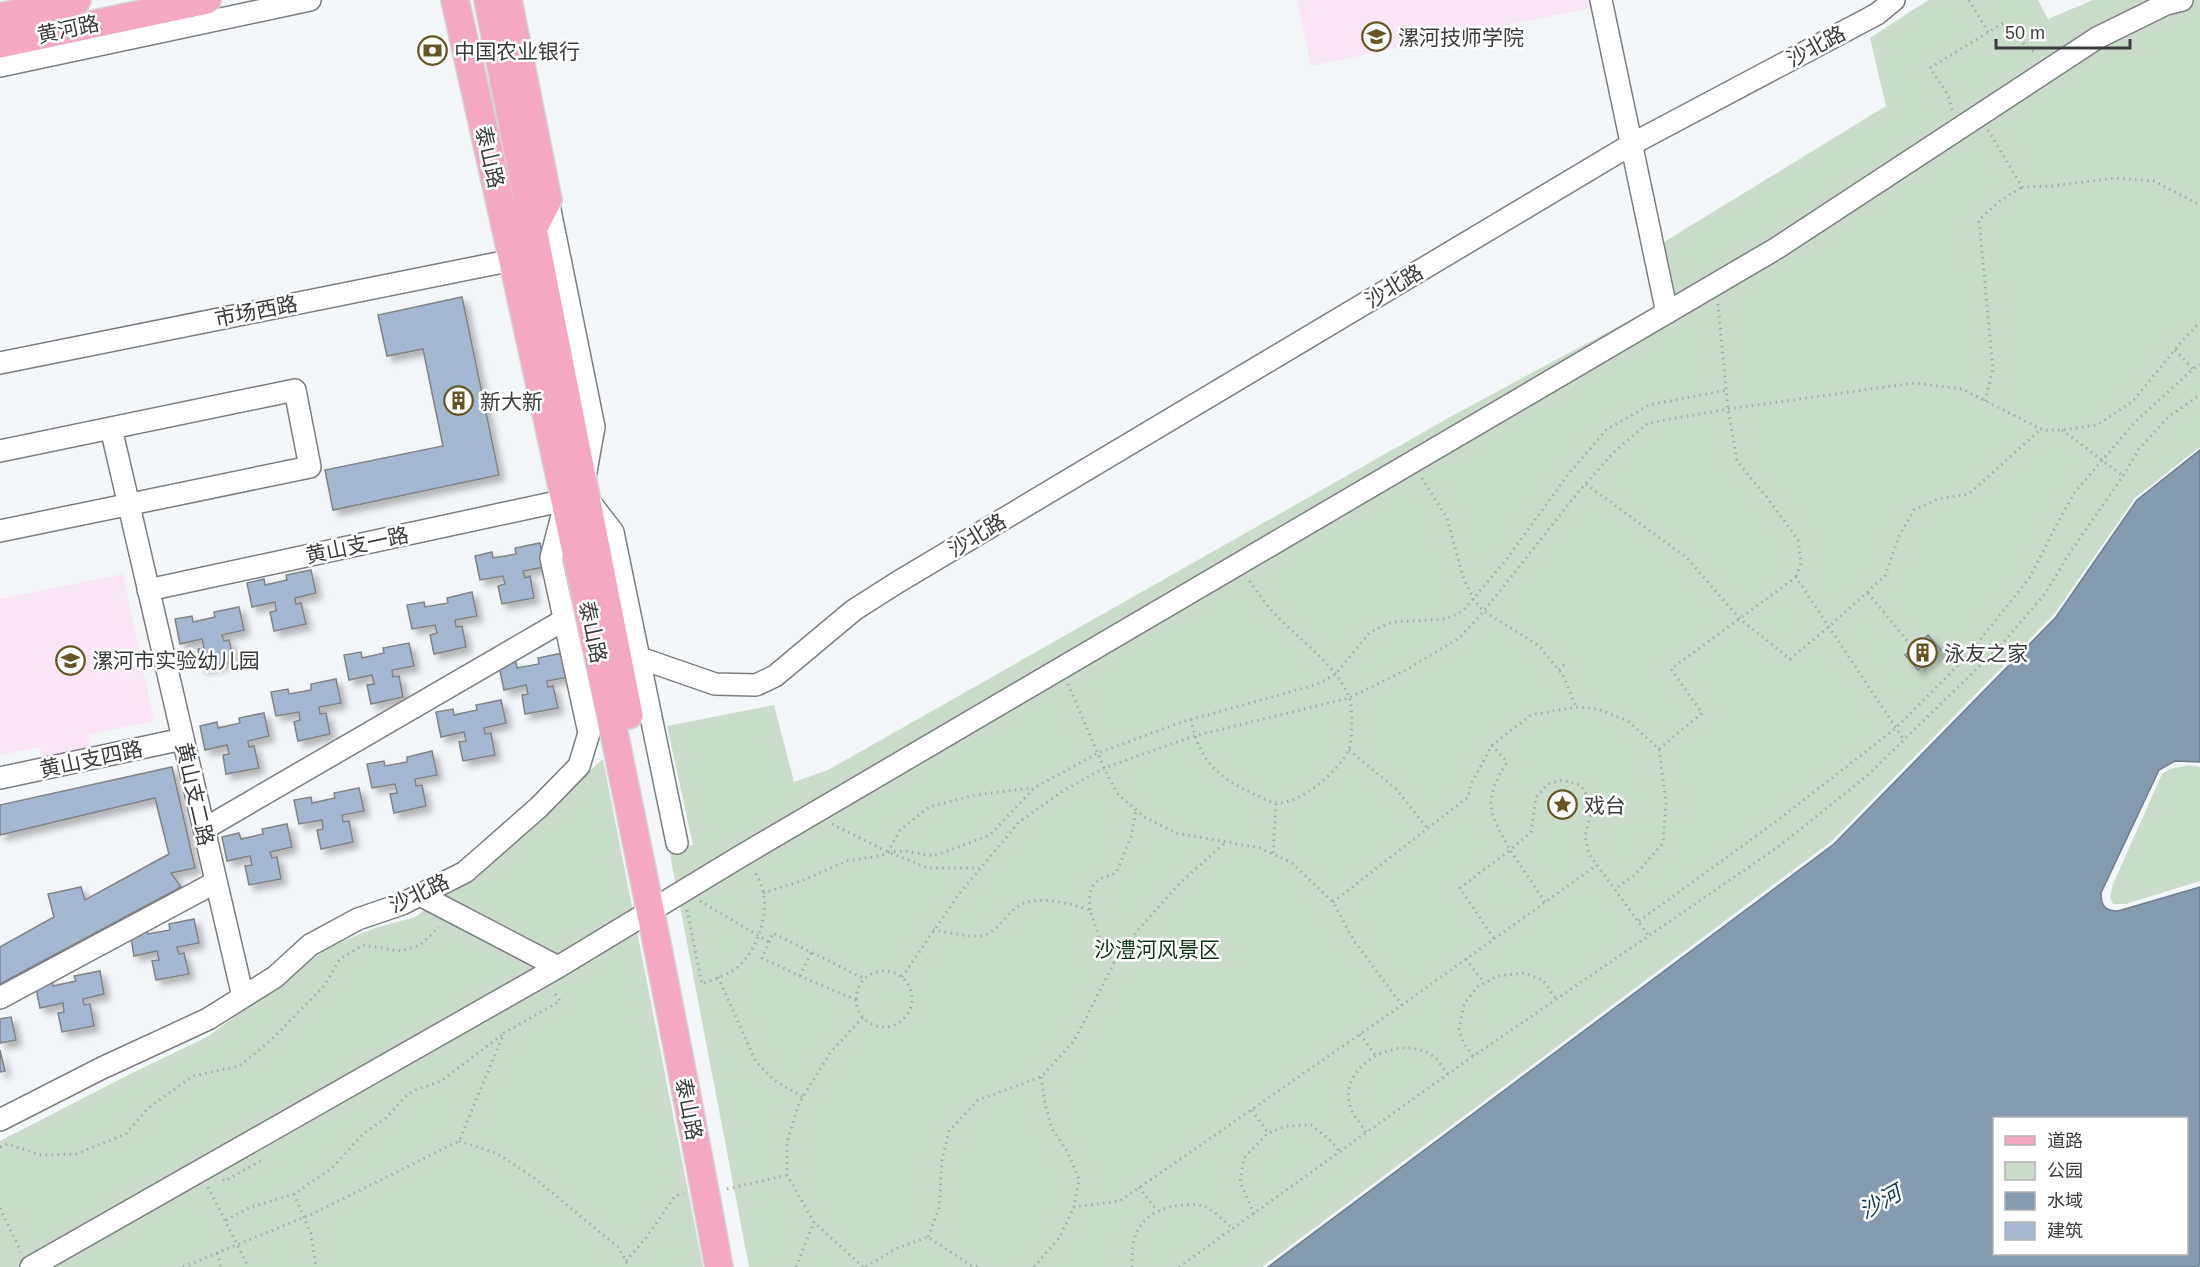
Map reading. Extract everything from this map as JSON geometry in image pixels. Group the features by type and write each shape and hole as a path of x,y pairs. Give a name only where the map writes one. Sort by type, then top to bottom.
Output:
{"main road":[{"name":"黄河路","path":"0,17 76,0"},
{"name":"黄河路","path":"0,44 207,0"},
{"name":"泰山路","path":"455,0 513,260 579,494"},
{"name":"泰山路","path":"488,0 533,229 579,494 666,901 736,1267"},
{"path":"508,0 548,200 533,229"},
{"name":"泰山路","path":"666,901 719,1267"}],"street":[{"path":"0,66 310,0"},
{"path":"1601,0 1667,313"},
{"name":"沙北路","path":"640,658 715,684 756,685 775,676 854,610 898,582 1632,144 1876,14 1894,0"},
{"path":"27,1262 199,1171 558,967 666,901 1776,248 2097,38 2166,4 2182,0"},
{"name":"沙北路","path":"0,1119 208,1019 275,977 310,945 358,919 402,904 465,872 539,807 579,766 589,733 551,558 579,494 594,427 548,200"},
{"name":"市场西路","path":"0,363 513,260"},
{"path":"0,451 295,390 310,467 0,531"},
{"name":"黄山支二路","path":"111,428 243,997"},
{"path":"579,494 613,532 677,843"},
{"name":"黄山支一路","path":"148,590 579,494"},
{"path":"204,829 564,620"},
{"name":"黄山支四路","path":"0,778 183,739"},
{"path":"0,998 216,882"},
{"path":"420,895 558,967"}],"path":[{"path":"1969,0 1988,32"},
{"path":"1958,129 1948,95 1930,68 2003,23 2026,46 2055,66"},
{"path":"1979,115 2022,186"},
{"path":"1985,401 1993,369 1979,220 2000,201 2022,186 2051,186 2116,178 2154,181 2200,206"},
{"path":"1659,749 1702,713 1671,669 1796,577 1800,563 1798,540 1737,461 1728,409 1716,284"},
{"path":"902,977 958,894 979,868 1019,822 1063,791 1104,768 1194,736 1349,698 1404,671 1459,638 1484,611 1614,452 1648,423 1914,382 1962,389 2041,429 2062,430 2097,425 2133,401 2200,322"},
{"path":"2175,350 2193,369"},
{"path":"1639,921 1778,820 1896,728 1968,655 2030,577 2075,492 2135,422 2200,365"},
{"path":"763,893 801,881 847,861 880,856 888,852 905,851 934,856 990,835 1034,788 1098,753 1191,719 1315,685 1335,675 1370,632 1392,622 1446,619 1463,611 1506,560 1568,476 1606,430 1649,405 1727,390"},
{"path":"1179,1267 1473,1056 1778,847 1867,776 2001,645 2044,595 2139,449 2169,417 2200,395"},
{"path":"1586,484 1687,558 1740,619 1790,659 1885,576 1899,536 1914,510 1938,499 1969,494 2041,429"},
{"path":"2062,430 2123,476"},
{"path":"1413,462 1447,518 1463,577 1474,600 1484,611 1539,646 1563,675 1576,707"},
{"path":"1191,719 1194,736 1212,768 1230,783 1276,804 1294,799 1325,780 1349,750 1352,717 1349,698 1335,675 1273,612 1237,565"},
{"path":"1796,577 1904,740"},
{"path":"1868,593 1909,643"},
{"path":"1559,670 1567,661"},
{"path":"1061,668 1117,793 1144,818 1176,833 1227,840 1273,853 1292,863 1333,902 1354,941 1402,1005"},
{"path":"1333,902 1468,797 1471,784 1492,745 1531,715 1576,707 1598,709 1628,721 1659,749 1666,802 1663,843 1635,875 1615,890"},
{"path":"1492,745 1507,762 1493,784 1490,807 1510,850 1545,902"},
{"path":"1349,750 1396,789 1429,829"},
{"path":"1494,939 1460,888 1532,832 1536,797 1548,784 1562,780 1580,785 1585,791 1592,811 1584,837 1589,854 1648,935"},
{"path":"888,852 900,830 929,807 975,795 1034,788"},
{"path":"1273,853 1276,804"},
{"path":"1114,963 1101,943 1090,910 1089,897 1091,886 1103,877 1116,873 1131,837 1136,810"},
{"path":"812,815 888,852 928,868 979,868"},
{"path":"928,1237 939,1208 942,1160 949,1131 978,1100 1041,1077 1074,1041 1114,963 1137,931 1181,882 1227,840"},
{"path":"666,901 702,984 738,967 752,951 764,909 763,893 746,854"},
{"path":"1074,1207 1119,1201 1402,1005 1597,865"},
{"path":"933,930 982,936 998,926 1017,907 1035,900 1067,903 1090,910"},
{"path":"666,901 769,942"},
{"path":"0,1148 7,1144 41,1155 76,1154 126,1134 148,1108 193,1076 240,1066 272,1040 324,986 340,959 363,945 401,951 420,945 452,912"},
{"path":"856,1000 762,958 772,933 865,979"},
{"path":"800,976 811,953"},
{"path":"1466,959 1484,983"},
{"path":"879,971 895,973 908,983 912,999 901,1021 893,1025 877,1026 863,1017 856,1000 860,985 865,979 879,971"},
{"path":"1473,1056 1463,1042 1459,1029 1464,1004 1477,987 1497,976 1524,974 1543,980 1556,999"},
{"path":"718,977 756,1062 775,1081 803,1097"},
{"path":"226,1220 251,1207 294,1194 332,1168 363,1134 386,1119 413,1091 441,1081 504,1033 560,1001 553,990"},
{"path":"863,1017 830,1053 803,1097 787,1142 787,1175 814,1222 864,1267 895,1248 928,1237"},
{"path":"183,1267 305,1217 459,1141 504,1033"},
{"path":"1360,1034 1376,1056"},
{"path":"1366,1132 1350,1108 1350,1087 1360,1066 1385,1050 1410,1047 1433,1056 1448,1074"},
{"path":"1034,1267 1059,1238 1074,1207 1078,1179 1067,1151 1052,1129 1041,1077"},
{"path":"1251,1110 1268,1133"},
{"path":"1254,1214 1240,1182 1244,1158 1268,1133 1286,1126 1311,1125 1329,1139 1340,1152"},
{"path":"459,1141 496,1153 533,1177 618,1247 629,1267"},
{"path":"199,1171 247,1264"},
{"path":"721,1190 787,1175"},
{"path":"1139,1187 1157,1211"},
{"path":"294,1194 311,1234 316,1267"},
{"path":"626,1261 646,1238 675,1196"},
{"path":"1132,1267 1131,1245 1140,1225 1157,1211 1180,1205 1202,1206 1220,1217 1233,1229"},
{"path":"0,1208 27,1262"},
{"path":"796,1267 814,1222"},
{"path":"928,1237 972,1266 979,1267"},
{"path":"217,1253 221,1267"}],"shaded area":[{"name":"漯河技师学院","path":"1297,0 1589,0 1590,8 1311,66"},
{"name":"漯河市实验幼儿园","path":"123,574 154,721 88,735 91,752 44,762 40,747 0,755 0,599"}],"green space":[{"name":"沙澧河风景区","path":"1928,0 2038,0 2048,19 2093,0 2200,0 2200,447 2135,498 2055,613 1832,841 1262,1267 749,1267 669,849 693,845 667,726 774,705 794,782 828,770 1459,412 1673,297 1664,242 1886,106 1870,38"},
{"path":"603,759 703,1267 0,1267 0,1141 207,1037 329,947 375,928 415,917 468,878"},
{"path":"2189,765 2200,767 2200,881 2126,904 2113,904 2110,897 2113,884 2162,774 2170,769"}],"water":[{"name":"沙河","path":"2200,450 2200,762 2175,761 2159,770 2101,893 2105,907 2118,911 2200,887 2200,1265 2198,1267 1268,1267 1834,844 2056,617 2137,500"}],"building":[{"name":"新大新","path":"462,297 499,475 333,510 325,470 443,446 423,349 387,356 378,315"},
{"path":"540,543 545,567 523,571 525,578 530,576 534,598 502,604 498,586 505,584 503,576 480,580 475,556 492,552 493,558 516,554 515,548"},
{"path":"311,570 316,593 295,598 296,604 301,603 306,624 274,631 270,612 276,611 275,602 252,607 247,583 264,579 265,585 287,580 286,575"},
{"path":"472,592 477,616 455,620 456,627 462,626 466,647 434,654 430,635 437,633 435,625 412,629 407,605 424,602 425,607 448,603 447,598"},
{"path":"239,607 244,630 222,635 224,641 229,640 234,661 201,668 198,649 204,648 202,639 180,644 175,619 192,616 193,622 215,617 214,612"},
{"name":"泳友之家","path":"1928,635 1941,650 1918,670 1905,655"},
{"path":"409,643 414,666 392,670 393,677 399,676 403,697 371,704 367,685 374,684 372,675 349,680 344,655 361,652 362,658 384,653 383,648"},
{"path":"563,653 568,677 547,681 548,687 553,686 558,708 525,714 522,695 528,694 526,685 504,690 499,666 516,662 517,668 539,664 538,658"},
{"path":"336,679 341,703 319,707 320,714 326,713 330,734 298,741 294,722 300,720 299,712 276,716 271,692 288,689 289,694 311,690 311,684"},
{"path":"501,700 506,723 484,728 485,734 491,733 495,755 463,761 459,742 466,741 464,732 441,737 436,712 453,709 454,715 477,710 476,705"},
{"path":"264,713 269,736 248,741 249,747 254,746 259,768 226,774 223,755 229,754 227,745 205,750 200,726 217,722 218,728 240,723 239,718"},
{"path":"432,751 437,775 415,779 416,786 422,785 426,806 394,813 390,794 397,793 395,784 372,788 367,764 384,761 385,766 407,762 407,757"},
{"path":"172,767 195,868 171,873 181,887 0,984 0,947 54,917 48,894 81,887 85,900 169,854 155,798 0,835 0,805"},
{"path":"359,788 364,811 342,815 343,822 349,821 353,842 321,849 317,830 323,829 322,820 299,824 294,800 311,797 312,803 335,798 334,793"},
{"path":"287,824 292,847 270,852 272,858 277,857 281,879 249,885 245,866 252,865 250,856 227,861 222,837 239,833 241,839 263,834 262,829"},
{"path":"194,919 199,943 177,947 179,954 184,953 189,974 156,980 152,961 159,960 157,951 134,956 130,932 146,928 148,934 170,930 169,924"},
{"path":"100,971 104,994 83,999 84,1005 90,1004 94,1026 62,1032 58,1013 64,1012 63,1003 40,1008 35,984 52,980 53,986 76,981 74,976"},
{"path":"11,1017 16,1040 0,1043 0,1019"},
{"path":"0,1050 5,1071 0,1072"}],"place":[{"name":"漯河技师学院","path":"1377,37"},
{"name":"中国农业银行","path":"433,51"},
{"name":"新大新","path":"459,401"},
{"name":"泳友之家","path":"1923,653"},
{"name":"漯河市实验幼儿园","path":"71,660"},
{"name":"戏台","path":"1563,805"}]}
